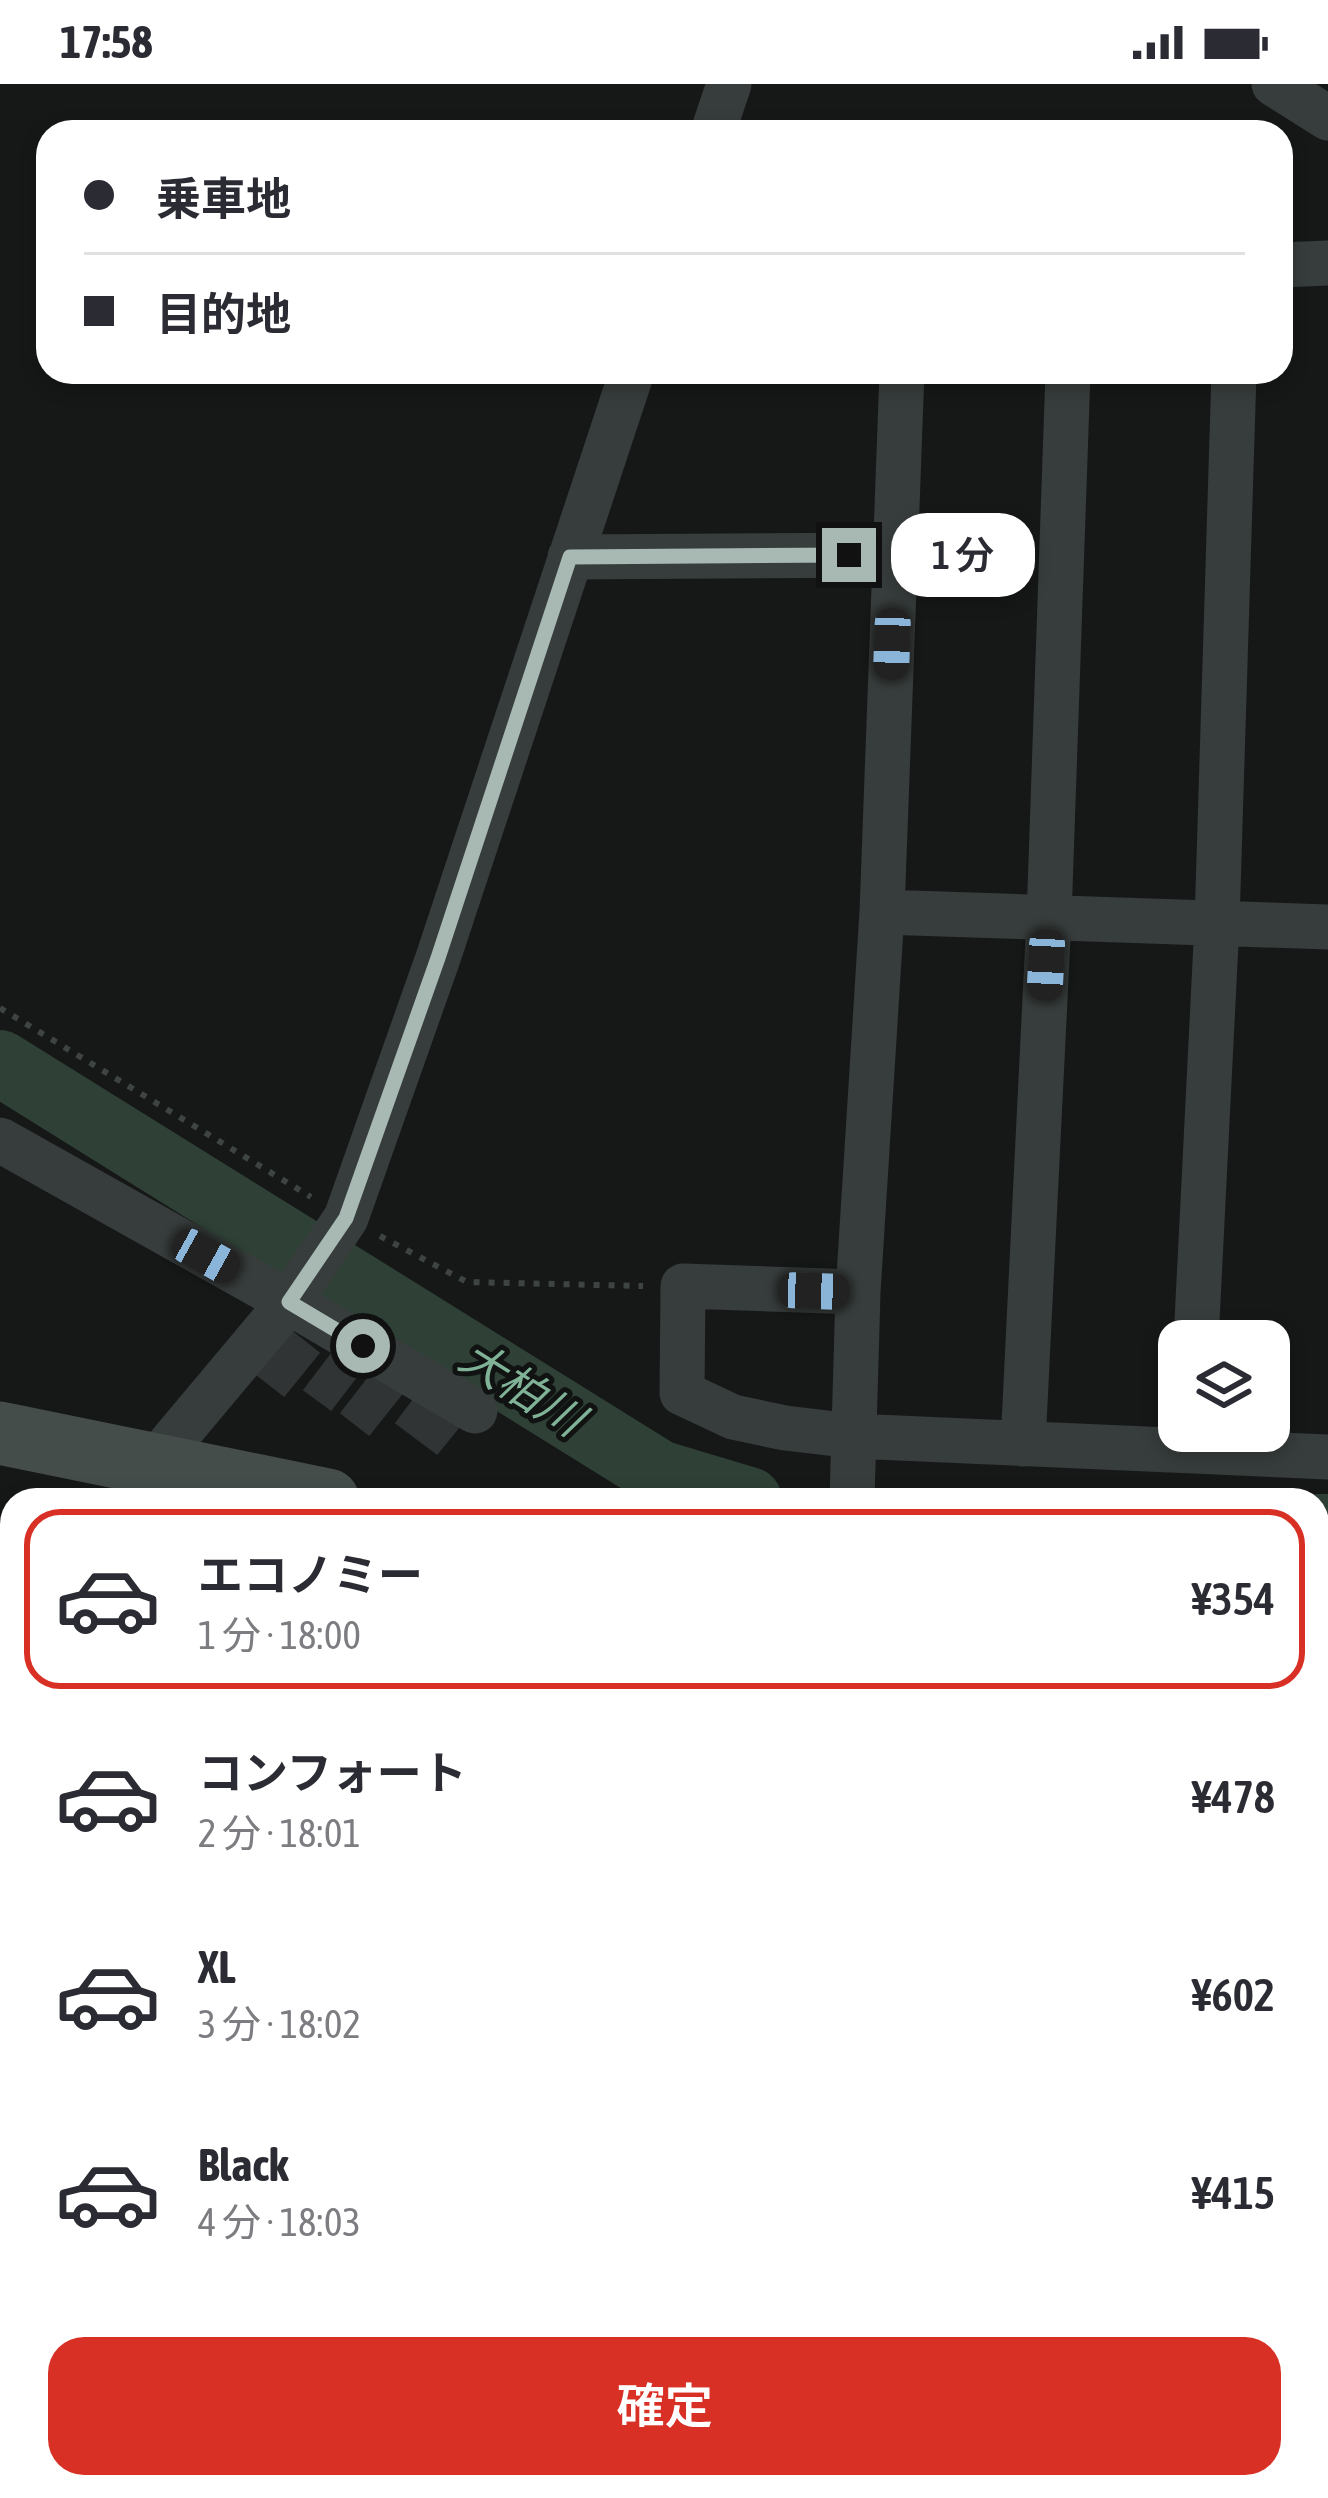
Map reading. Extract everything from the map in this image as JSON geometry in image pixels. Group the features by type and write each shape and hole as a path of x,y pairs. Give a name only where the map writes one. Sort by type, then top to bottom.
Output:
{"street":[{"path":"717,120 729,84"},
{"path":"1274,84 1328,118"},
{"path":"1293,264 1328,263"},
{"path":"154,1463 289,1302 346,1218 438,958 628,384"},
{"path":"852,1466 882,912 902,384"},
{"path":"1022,1444 1049,918 1068,384"},
{"path":"1197,1320 1217,923 1234,384"},
{"path":"570,557 895,555"},
{"path":"882,912 1328,927"},
{"path":"0,1139 475,1411"},
{"path":"858,1292 683,1286 682,1393 733,1417 785,1429 852,1466 1022,1444 1158,1442"},
{"path":"0,1433 272,1488"},
{"path":"1285,1452 1328,1457"}],"building":[{"path":"290,1331 318,1353 284,1395 257,1374"},
{"path":"336,1349 362,1368 331,1409 305,1390"},
{"path":"377,1368 404,1390 369,1434 342,1413"},
{"path":"417,1396 458,1427 437,1453 397,1423"}],"waterway":[{"name":"大柏川","path":"0,1063 659,1473 709,1488"}],"route":[{"path":"363,1346 289,1302 346,1218 438,958 570,557 849,555"}]}
